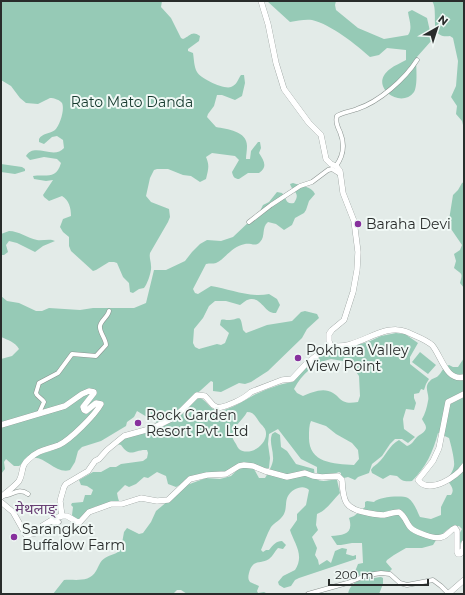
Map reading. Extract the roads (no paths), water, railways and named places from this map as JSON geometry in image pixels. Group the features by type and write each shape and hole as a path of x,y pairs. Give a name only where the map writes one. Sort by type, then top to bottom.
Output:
{"street":[{"path":"261,1 284,89 309,123 321,135 326,159 331,164 336,166 340,174 340,182 343,193 354,221 357,244 357,266 349,306 344,320 332,330 330,334 330,345"},
{"path":"336,166 341,159 343,150 341,136 336,122 337,116 363,107 384,93 407,74 417,60"},
{"path":"249,222 271,205 300,186 312,182 328,170 332,169 340,174"},
{"path":"39,413 44,402 36,393 39,383 58,373 72,354 96,356 106,345 100,324 108,315 109,311"},
{"path":"62,516 60,501 66,484 88,471 95,461 99,460 107,450 124,436 152,428 171,419 197,395 206,396 218,408 235,402 247,396 251,392 282,380 292,379 306,364 330,345 338,346 353,344 388,330 402,330 430,344 451,375 459,378 464,377"},
{"path":"1,424 65,406 89,391 94,393 83,407 84,410 98,402 100,404 80,429 61,444 40,451 27,461 22,467 22,474 19,481 1,497"},
{"path":"464,394 448,402 439,448 433,461 418,480 428,485 439,485 452,477 464,466"},
{"path":"1,502 12,512 26,535 36,533 42,526 55,518 62,516 67,516 79,523 88,512 111,504 122,504 141,498 165,501 171,498 190,479 207,475 226,474 239,466 248,465 287,477 305,473 322,477 338,476 342,480 342,493 345,501 349,506 357,511 383,515 399,512 404,516 409,526 414,531 434,537 442,538 455,528 457,531 458,554 462,553 464,544"},
{"path":"1,497 15,492 24,491 28,494"},
{"path":"50,522 59,522"},
{"path":"308,594 347,583 368,575 381,573 390,574 400,583 407,585 433,580 448,594 464,580"}],"place":[{"name":"Baraha Devi","path":"358,224"},
{"name":"Pokhara Valley View Point","path":"298,358"},
{"name":"Rock Garden Resort Pvt. Ltd","path":"138,423"},
{"name":"Sarangkot Buffalow Farm","path":"14,537"}],"district":[{"name":"मेथलाङ्","path":"36,508"}],"park label":[{"name":"Rato Mato Danda","path":"132,102"}]}
